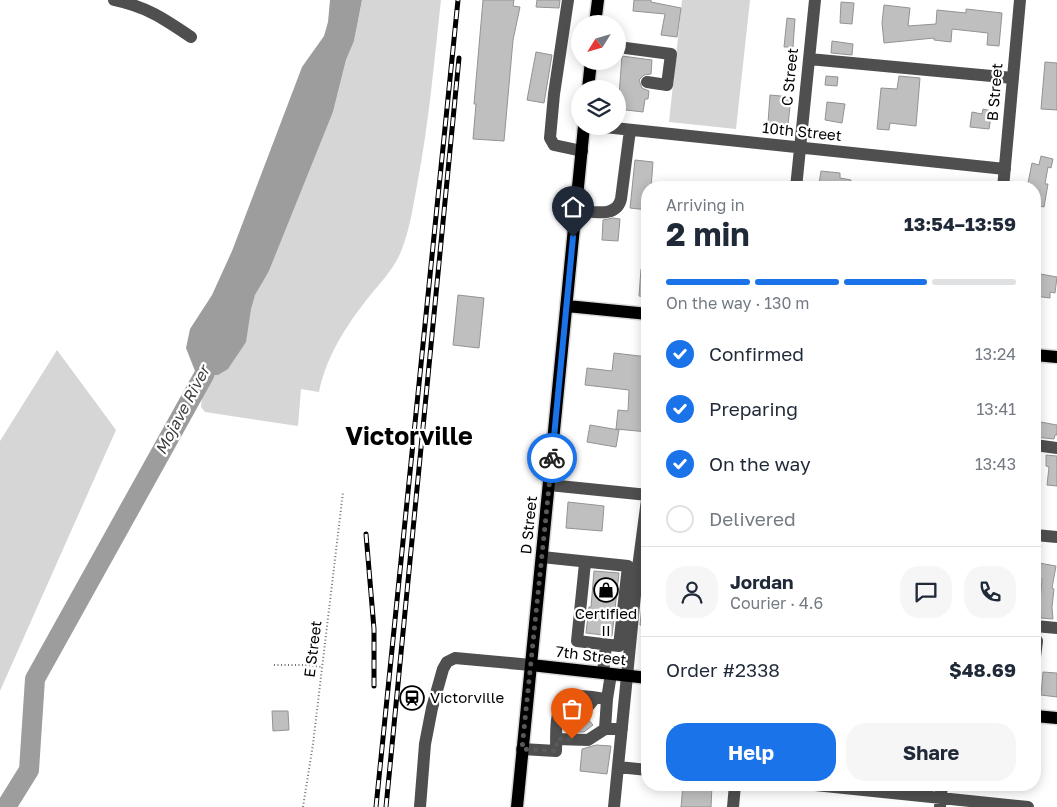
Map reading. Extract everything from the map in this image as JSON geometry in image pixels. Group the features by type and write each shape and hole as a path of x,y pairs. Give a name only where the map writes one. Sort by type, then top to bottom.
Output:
{"main road":[{"path":"596,15 598,0"},
{"name":"D Street","path":"517,807 583,135"},
{"path":"567,306 641,313"},
{"path":"1041,356 1057,357"},
{"name":"7th Street","path":"531,665 641,677"},
{"path":"1041,717 1057,718"}],"street":[{"path":"114,0 135,4 156,14 191,37"},
{"path":"568,0 554,94 550,138 554,145 582,151"},
{"name":"C Street","path":"797,181 815,0"},
{"name":"B Street","path":"1004,181 1020,0"},
{"path":"626,48 671,54 667,85 648,82"},
{"path":"809,59 1013,78"},
{"name":"10th Street","path":"626,130 1005,169"},
{"path":"576,210 609,212 616,209 621,199 630,130"},
{"path":"1041,446 1057,448"},
{"path":"549,486 641,494"},
{"path":"1041,536 1057,537"},
{"path":"542,557 628,566 619,646 577,641 585,563"},
{"path":"614,807 627,676 641,590"},
{"path":"1041,627 1057,628"},
{"path":"605,729 601,699 607,674 606,644"},
{"path":"420,807 425,744 432,708 443,669 447,662 455,658 531,665"},
{"path":"522,749 556,751 561,730 558,714 560,705 568,699 578,696 601,699"},
{"path":"582,714 601,699"},
{"path":"561,730 588,740 605,729 622,730"},
{"path":"618,767 641,769"},
{"path":"733,807 734,791"},
{"path":"857,791 941,803 1028,807"}],"path":[{"name":"E Street","path":"303,807 313,744 343,492"},
{"path":"274,665 322,667"}],"shaded area":[{"path":"330,0 362,0 354,41 346,60 333,112 269,271 255,295 246,342 228,369 218,375 204,375 195,371 186,348 190,329 212,295 232,251 302,67 324,36 328,22"},
{"path":"362,0 441,0 425,139 411,217 402,249 392,269 360,309 338,342 322,379 319,392 301,389 298,426 205,412 201,407 204,375 217,375 227,369 239,350 255,295 269,271 333,112 346,60 354,41"},
{"path":"682,0 750,0 736,129 669,122"},
{"path":"57,350 116,430 0,691 0,441"}],"building":[{"path":"483,0 514,0 513,6 520,7 513,40 504,141 473,139 476,104 474,104"},
{"path":"537,0 560,0 559,8 536,7"},
{"path":"634,0 651,0 651,2 681,8 677,37 661,35 665,14 633,11"},
{"path":"841,2 854,3 852,24 840,23"},
{"path":"884,5 910,8 908,26 936,24 937,10 966,13 966,9 1002,13 999,46 987,45 988,33 952,29 951,42 934,40 934,38 884,43 882,23"},
{"path":"787,18 795,19 793,47 784,47"},
{"path":"832,41 853,44 852,55 831,53"},
{"path":"536,52 552,55 544,103 527,100"},
{"path":"626,57 652,60 651,74 644,75 639,80 642,88 649,91 648,99 645,99 643,112 626,110 626,80 620,80 621,70 626,70"},
{"path":"1045,62 1057,63 1057,110 1041,109"},
{"path":"826,76 838,77 837,86 825,85"},
{"path":"899,76 920,78 916,126 890,123 889,130 877,129 881,88 897,89"},
{"path":"770,95 791,97 788,125 768,123"},
{"path":"827,102 845,104 842,123 825,120"},
{"path":"983,109 992,111 989,129 970,127 972,112 982,114"},
{"path":"1041,156 1053,159 1051,168 1048,167 1045,184 1048,184 1044,207 1041,206 1041,181 1028,181 1032,163 1039,165"},
{"path":"635,160 653,162 652,181 641,181 641,209 630,208"},
{"path":"821,171 840,173 840,178 851,180 851,181 819,181"},
{"path":"620,219 618,241 602,240 603,220"},
{"path":"641,269 641,296 639,296"},
{"path":"1041,274 1057,277 1055,293 1050,292 1050,298 1041,297"},
{"path":"458,295 484,298 479,348 453,345"},
{"path":"614,353 641,356 641,431 616,429 618,410 628,411 629,390 585,385 587,368 612,371"},
{"path":"1041,422 1057,425 1057,435 1055,435 1054,439 1041,438"},
{"path":"590,425 619,430 616,447 587,442"},
{"path":"1046,455 1057,456 1057,486 1047,485 1049,467 1046,466"},
{"path":"568,502 604,506 602,531 566,528"},
{"path":"1041,563 1056,566 1052,588 1054,589 1053,619 1041,618"},
{"name":"Certified II","path":"594,571 619,573 612,636 586,633 589,607 591,607"},
{"path":"1043,672 1057,673 1057,697 1041,695"},
{"path":"573,705 578,706 574,713 577,720 581,722 588,719 593,725 584,732 577,732 566,717"},
{"path":"272,711 288,711 289,730 273,731"},
{"path":"596,745 611,746 607,774 580,771 582,749"},
{"path":"682,791 712,791 711,807 681,807"}],"waterway":[{"name":"Mojave River","path":"6,807 29,770 35,679 204,375 212,351"}],"tunnel":[{"path":"569,725 582,714"}],"railway":[{"path":"376,807 458,0"},
{"path":"386,807 459,58"},
{"path":"366,534 374,629 374,686"}],"way so far":[{"path":"552,458 522,749 556,751 557,739 572,739"}],"place":[{"name":"Certified II","path":"606,590"},
{"name":"Victorville","path":"412,698"}],"district":[{"name":"Victorville","path":"409,436"}],"route":[{"path":"552,458 573,237"}]}
